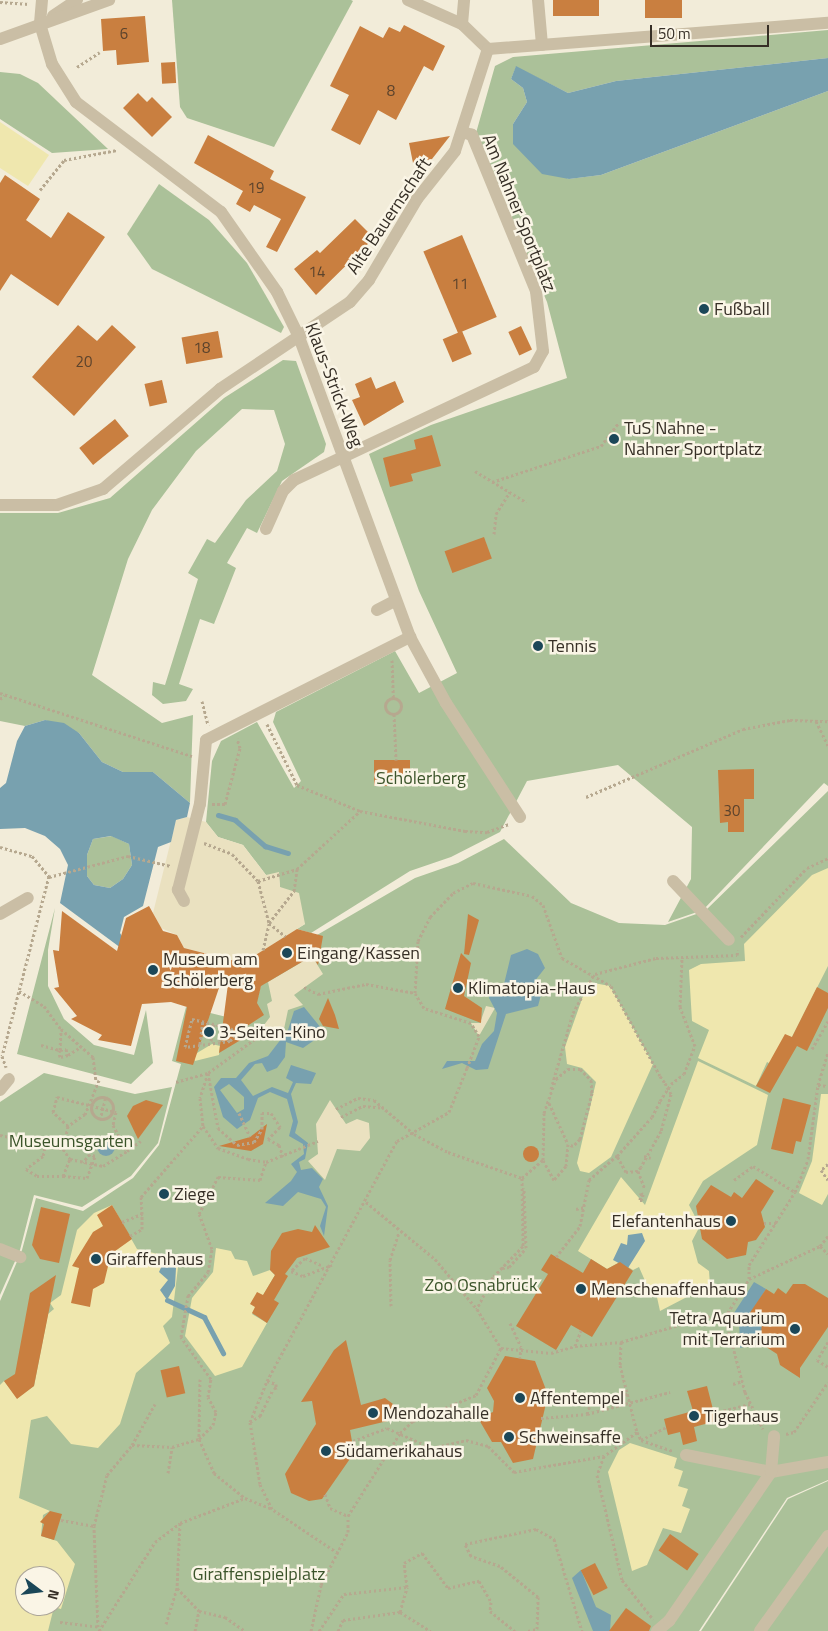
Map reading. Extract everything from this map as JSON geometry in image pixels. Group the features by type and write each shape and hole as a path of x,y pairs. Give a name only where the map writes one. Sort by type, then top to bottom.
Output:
{"street":[{"path":"40,24 77,0"},
{"path":"0,39 109,0"},
{"path":"408,0 462,24 488,49 828,23"},
{"path":"462,24 464,0"},
{"path":"538,0 542,45"},
{"path":"39,2 40,24"},
{"name":"Klaus-Strick-Weg","path":"40,24 52,64 76,102 127,145 221,212 255,256 299,336 395,601 410,637 446,703 520,817"},
{"name":"Alte Bauernschaft","path":"0,505 57,505 103,489 220,389 350,302 369,280 395,232 455,151 463,132 488,49"},
{"name":"Am Nahner Sportplatz","path":"266,529 283,491 294,480 534,367 543,351 536,291 472,135 463,132"},
{"path":"377,610 395,601"},
{"path":"184,901 178,890 200,804 202,759 206,740 410,637"},
{"path":"673,881 729,940"},
{"path":"0,914 28,898"},
{"path":"0,1090 9,1079"},
{"path":"0,1249 20,1257"},
{"path":"657,1631 669,1621 771,1472 774,1436"},
{"path":"686,1455 771,1472 828,1462"},
{"path":"760,1631 828,1536"}],"path":[{"path":"0,2 39,2"},
{"path":"77,67 100,52"},
{"path":"40,190 64,160 107,154 127,145"},
{"path":"492,482 601,446 619,422"},
{"path":"475,471 526,502"},
{"path":"494,534 496,514 510,492"},
{"path":"391,647 393,698 401,705 394,714"},
{"path":"0,693 202,759"},
{"path":"0,699 5,695"},
{"path":"393,698 386,705 394,714 396,760"},
{"path":"202,701 208,726"},
{"path":"261,712 297,785 360,811 465,830 501,829"},
{"path":"586,797 743,730 790,720 828,721"},
{"path":"816,721 828,746"},
{"path":"200,804 225,804 240,748 234,726"},
{"path":"258,881 297,869 360,811"},
{"path":"191,840 232,854 258,881 269,923 285,936"},
{"path":"0,847 32,856 49,877"},
{"path":"49,877 63,876 128,856 159,863"},
{"path":"263,950 269,923 294,892 297,869"},
{"path":"9,1079 2,1056 49,877"},
{"path":"272,1509 260,1484 250,1422 267,1381 332,1265 397,1141 414,1134 449,1112 479,1036 471,1023 424,1008 415,993 418,941 430,917 452,893 473,883 532,896 543,905 562,958 594,974 611,986 671,1094 665,1121 647,1149 638,1172 645,1189"},
{"path":"556,1257 580,1226 589,1180 616,1156 652,1117 689,1062 695,1046 680,1007 682,957"},
{"path":"568,1144 573,1146 580,1140 594,1083 574,1068 556,1079 544,1114 543,1160 550,1179 556,1180 566,1166 568,1144 548,1101 573,1013 594,974"},
{"path":"304,986 318,994 366,984 415,993"},
{"path":"19,991 44,1006 61,1029 93,1057 98,1080 90,1104 81,1119 68,1126 63,1149 70,1159 103,1166 141,1141"},
{"path":"235,1035 231,1028 192,1019 185,1047 211,1041 230,1041 235,1035 263,1026"},
{"path":"200,1044 203,1021"},
{"path":"812,1049 828,1021"},
{"path":"211,1041 214,1024"},
{"path":"220,1041 221,1026"},
{"path":"61,1029 60,1057 68,1055 81,1047"},
{"path":"176,1082 208,1073 263,1033"},
{"path":"40,1045 60,1050 66,1049 68,1055"},
{"path":"828,1052 818,1085 808,1160 795,1192 750,1265 749,1279 725,1317 742,1381 750,1404 764,1432 774,1436 794,1432 828,1382"},
{"path":"208,1073 200,1098 203,1126 225,1152 266,1162 318,1141"},
{"path":"208,1073 218,1128 227,1140 237,1145 254,1142 266,1111 280,1127 268,1139 280,1145 283,1156"},
{"path":"818,1085 828,1086"},
{"path":"98,1094 106,1096 113,1098 107,1122 91,1118 98,1094"},
{"path":"100,1120 106,1096"},
{"path":"68,1126 53,1112 57,1097 116,1112 113,1124 127,1151"},
{"path":"336,1109 366,1098 384,1108 414,1134 448,1152 522,1178"},
{"path":"341,1117 363,1106 384,1108"},
{"path":"239,1113 250,1137"},
{"path":"130,1236 142,1228 142,1197 203,1126"},
{"path":"0,1134 44,1148 63,1149"},
{"path":"44,1148 43,1156 26,1169 37,1176 87,1178 97,1159 93,1154 83,1163"},
{"path":"616,1156 624,1171 638,1172"},
{"path":"644,1156 651,1158"},
{"path":"62,1176 70,1159"},
{"path":"522,1178 543,1160"},
{"path":"132,1445 172,1448 199,1439 213,1425 216,1412 208,1397 211,1379 181,1337 188,1296 208,1272 212,1249 199,1214 218,1177 236,1176 252,1182 260,1180 266,1162"},
{"path":"828,1164 821,1170 828,1180"},
{"path":"734,1180 753,1166 795,1192"},
{"path":"477,1309 500,1268 523,1246 522,1178"},
{"path":"366,1202 399,1232 435,1259 477,1309 500,1348"},
{"path":"576,1209 585,1207"},
{"path":"122,1222 142,1214"},
{"path":"764,1223 776,1223"},
{"path":"391,1306 390,1260 399,1232"},
{"path":"749,1279 820,1246 828,1236"},
{"path":"820,1246 828,1254"},
{"path":"322,1265 303,1276 291,1271 305,1258 322,1265 332,1265"},
{"path":"500,1348 521,1347 551,1353 575,1346 621,1342 659,1328 725,1317"},
{"path":"510,1323 521,1347 520,1358"},
{"path":"575,1346 581,1330"},
{"path":"621,1342 620,1365 629,1393 637,1432 641,1440 686,1455"},
{"path":"828,1342 822,1344 817,1360 828,1367"},
{"path":"311,1631 321,1585 348,1532 348,1516 400,1433 413,1421 476,1395 500,1348"},
{"path":"200,1379 199,1439 214,1473 245,1498 272,1509 338,1553"},
{"path":"250,1422 260,1416 273,1387 267,1381"},
{"path":"733,1384 742,1381"},
{"path":"541,1418 587,1414 626,1406 670,1392"},
{"path":"587,1414 591,1402 629,1393"},
{"path":"98,1629 94,1526 107,1475 132,1445 155,1404"},
{"path":"714,1413 750,1404"},
{"path":"641,1440 666,1427"},
{"path":"353,1441 387,1428 432,1448 466,1440 488,1446 514,1472 604,1456 637,1432"},
{"path":"168,1473 172,1448"},
{"path":"604,1456 597,1475 622,1580 637,1595 657,1631"},
{"path":"325,1494 330,1508 348,1516"},
{"path":"98,1629 155,1542 180,1523 245,1498"},
{"path":"61,1520 94,1526"},
{"path":"166,1624 178,1588 180,1523"},
{"path":"528,1631 537,1629 538,1597 500,1566 471,1556 465,1544 536,1529 554,1539 582,1631"},
{"path":"400,1612 407,1587 404,1563 422,1553 448,1588 479,1582 491,1602 490,1611 515,1631"},
{"path":"319,1631 344,1594 407,1587"},
{"path":"178,1588 198,1611 225,1617 245,1631"},
{"path":"195,1631 198,1611"},
{"path":"338,1631 343,1620 400,1612 430,1631"},
{"path":"60,1622 98,1629"}],"green space":[{"path":"172,0 353,1 274,147 187,118 180,107"},
{"name":"Schölerberg","path":"828,30 828,58 616,81 568,93 516,67 511,79 523,88 527,102 513,124 568,179 601,175 828,91 828,786 824,783 703,910 668,922 691,879 692,827 618,765 527,781 500,832 451,857 410,871 311,933 297,929 305,924 280,887 279,877 266,875 243,845 218,837 206,822 212,761 221,741 257,722 294,788 301,781 273,722 276,712 395,651 419,693 457,673 419,591 369,454 431,425 567,378 547,302 476,133 495,66 513,57"},
{"path":"0,72 20,74 38,83 108,149 52,153 0,119"},
{"path":"159,184 209,220 247,263 284,327 281,333 152,269 127,234"},
{"path":"283,360 296,361 326,444 324,452 282,481 257,533 247,528 227,563 236,568 214,624 200,619 179,684 193,689 186,701 163,704 152,695 153,682 165,685 198,579 188,573 207,539 215,543 246,500 277,471 285,444 274,410 242,409 196,451 152,510 128,559 92,675 162,723 193,715 190,803 153,772 123,772 102,762 79,733 45,720 25,726 0,721 0,513 58,513 110,498 224,398"},
{"name":"Zoo Osnabrück","path":"828,791 828,1480 787,1498 699,1631 0,1631 0,1301 22,1250 36,1198 83,1211 133,1178 159,1145 181,1064 172,1061 186,1007 251,1023 261,985 293,949 415,878 458,863 504,839 571,903 619,923 665,925 705,911"},
{"path":"112,836 129,844 132,865 123,879 110,888 94,885 87,876 87,855 93,839"},
{"name":"Museumsgarten","path":"55,908 48,950 48,986 64,1019 94,1045 134,1055 146,1010 153,1063 131,1084 17,1054"},
{"name":"Museumsgarten","path":"44,1073 135,1094 172,1087 158,1143 131,1176 82,1207 34,1195 20,1250 0,1295 0,1102"},
{"path":"828,1481 828,1631 701,1631 788,1499"}],"sand":[{"path":"0,122 49,155 28,186 0,168"},
{"path":"828,868 828,966 792,1037 771,1064 767,1062 756,1086 698,1058 709,1030 692,1021 689,970 701,964 745,961 744,944 812,875"},
{"path":"588,982 610,986 653,1064 611,1157 589,1173 580,1171 577,1163 596,1082 582,1068 567,1064 565,1047"},
{"path":"212,1044 220,1046 219,1055 195,1061 192,1056"},
{"path":"698,1061 768,1095 757,1145 703,1181 689,1205 700,1226 692,1241 698,1263 709,1271 710,1285 660,1311 655,1288 646,1283 639,1267 633,1270 620,1262 607,1269 578,1251 621,1177 645,1205"},
{"path":"821,1094 828,1094 828,1194 822,1205 799,1193 812,1161"},
{"path":"112,1205 137,1249 179,1259 172,1317 163,1326 170,1343 136,1373 120,1424 98,1448 71,1444 47,1416 31,1420 19,1498 50,1511 43,1515 41,1536 57,1541 75,1564 65,1596 65,1566 15,1566 15,1616 52,1616 48,1631 0,1631 0,1385 4,1381 17,1398 34,1386 48,1314 54,1309 50,1303 61,1295 77,1230 94,1213"},
{"path":"216,1248 231,1251 235,1259 247,1261 253,1276 270,1270 275,1275 252,1314 267,1323 242,1367 215,1376 185,1336 192,1298 213,1272"},
{"path":"630,1443 677,1458 674,1468 683,1471 678,1486 688,1489 682,1506 690,1509 681,1533 663,1528 647,1565 632,1571 608,1472 619,1450"}],"shaded area":[{"path":"187,817 206,822 218,837 243,845 266,875 279,872 280,887 299,893 305,924 243,963 184,948 177,935 161,928 153,913 176,820"},
{"path":"312,956 323,974 294,995 303,1005 288,1010 284,1029 270,1031 265,1037 261,1029 270,1017 267,1004 272,1001 268,982"},
{"path":"486,1006 495,1008 479,1036 471,1023 480,1023"},
{"path":"330,1100 346,1124 357,1119 369,1123 370,1138 360,1151 337,1149 325,1180 308,1161 318,1154 316,1124"}],"water":[{"path":"828,58 828,91 601,175 569,179 542,174 513,144 513,124 527,102 523,88 511,79 516,66 568,93 616,81"},
{"path":"45,720 64,723 79,733 102,762 123,772 153,772 190,803 187,817 176,820 171,842 158,847 143,906 124,917 120,933 130,949 125,951 60,903 68,865 60,849 45,836 25,828 0,829 0,788 6,783 17,741 25,726","holes":["111,836 129,844 132,865 123,879 110,888 94,885 87,876 87,855 93,839"]},
{"path":"527,949 538,954 545,968 534,982 541,995 538,1006 506,1014 488,1069 476,1070 462,1063 442,1069 447,1061 475,1061 482,1044 494,1031 497,1013 489,998 491,990 504,984 511,955"},
{"path":"304,1007 321,1028 316,1039 303,1048 286,1042 285,1057 277,1068 267,1072 262,1063 255,1064 241,1080 253,1096 272,1087 288,1093 293,1082 286,1078 291,1065 316,1073 311,1084 296,1083 291,1094 298,1122 295,1133 308,1143 305,1159 299,1162 301,1170 312,1168 323,1179 319,1187 328,1206 324,1236 320,1226 326,1207 321,1199 298,1192 283,1206 265,1203 291,1181 297,1172 291,1164 304,1154 303,1144 289,1136 293,1121 287,1099 270,1092 258,1098 250,1120 237,1129 223,1117 214,1087 221,1078 236,1078 249,1063 268,1056 288,1030 294,1011","holes":["229,1084 244,1097 244,1109 237,1113 220,1090"]},
{"path":"102,1138 110,1138 115,1143 113,1154 102,1156 97,1151 97,1143"},
{"path":"642,1233 645,1241 628,1268 613,1260 621,1243 627,1245 628,1235"},
{"path":"164,1261 176,1268 175,1286 167,1300 160,1290 168,1280 159,1272"},
{"path":"754,1282 766,1289 750,1314 765,1325 760,1343 740,1348 739,1317 734,1313"},
{"path":"581,1570 596,1607 611,1615 610,1631 593,1631 572,1578"}],"building":[{"path":"553,0 599,0 599,16 553,16"},
{"path":"645,0 682,0 682,18 645,18"},
{"path":"145,16 149,62 117,65 116,50 103,51 101,19"},
{"path":"404,25 445,46 433,71 424,66 396,120 378,110 360,145 331,130 349,95 330,86 360,26 383,38 389,27 400,32"},
{"path":"175,62 176,83 162,84 161,63"},
{"path":"138,93 147,102 152,97 172,117 152,137 123,108"},
{"path":"208,135 274,171 270,179 306,197 277,252 266,247 281,219 254,205 250,212 236,204 243,191 194,163"},
{"path":"450,136 432,159 413,163 409,143"},
{"path":"5,175 40,199 26,220 51,238 68,212 105,237 58,306 11,274 0,291 0,183"},
{"path":"355,219 374,238 316,295 294,269 317,250 320,253"},
{"path":"462,235 497,317 458,333 423,251"},
{"path":"78,325 97,341 112,325 136,347 74,416 32,377"},
{"path":"521,326 532,350 519,355 508,332"},
{"path":"218,331 223,358 186,364 182,337"},
{"path":"462,331 472,354 452,362 443,339"},
{"path":"371,377 376,389 395,381 404,402 364,426 352,400 360,397 355,384"},
{"path":"162,380 167,402 150,406 144,384"},
{"path":"115,419 129,436 93,465 79,448"},
{"path":"432,435 441,466 411,474 413,481 390,487 383,458 416,449 414,440"},
{"path":"484,537 492,559 452,573 445,551"},
{"path":"374,760 410,760 410,786 374,786"},
{"path":"754,769 754,799 744,799 744,832 728,832 728,822 720,823 718,770"},
{"name":"Museum am Schölerberg","path":"149,906 163,931 177,935 184,948 243,963 297,929 323,936 318,965 312,956 261,986 257,1003 264,1015 241,1030 244,1038 219,1053 228,984 221,982 193,1065 176,1061 187,1007 171,1002 142,1004 131,1046 98,1040 102,1035 71,1019 77,1016 54,988 59,987 53,950 59,951 62,911 117,951 126,918"},
{"path":"468,914 479,920 469,955 464,954"},
{"name":"Klimatopia-Haus","path":"461,953 471,963 464,996 482,1008 481,1023 445,1009"},
{"path":"817,987 828,993 828,1008 807,1051 797,1046 770,1093 756,1086 785,1034 792,1037"},
{"path":"328,998 339,1029 323,1026 319,1019"},
{"path":"783,1098 811,1105 801,1142 796,1141 793,1154 771,1149"},
{"path":"146,1100 163,1105 138,1139 127,1116 133,1106"},
{"path":"267,1124 263,1144 251,1151 219,1146 250,1137"},
{"path":"531,1146 537,1148 539,1154 537,1160 531,1162 525,1160 523,1154 525,1148"},
{"name":"Elefantenhaus","path":"756,1179 774,1191 761,1212 765,1227 756,1240 748,1242 746,1255 727,1259 702,1239 696,1206 711,1185 731,1197 734,1192 742,1198"},
{"name":"Giraffenhaus","path":"112,1205 132,1239 111,1254 104,1283 93,1289 90,1307 71,1303 79,1268 72,1266 93,1232 103,1226 97,1215"},
{"path":"41,1207 70,1214 59,1263 40,1259 32,1245"},
{"path":"315,1225 330,1247 297,1258 285,1274 288,1276 274,1300 279,1303 267,1323 252,1313 255,1307 250,1304 257,1292 263,1295 275,1275 270,1270 271,1251 282,1233 298,1229 312,1232"},
{"name":"Menschenaffenhaus","path":"551,1254 583,1273 591,1259 607,1269 620,1262 633,1271 592,1337 571,1325 556,1350 516,1326 548,1274 541,1270"},
{"path":"56,1275 34,1386 17,1399 4,1381 15,1374 30,1293"},
{"name":"Tetra Aquarium mit Terrarium","path":"793,1284 805,1284 828,1298 828,1327 800,1368 800,1378 780,1365 777,1354 760,1343 762,1323 749,1314 766,1289 774,1294 778,1288 786,1294"},
{"path":"346,1340 361,1405 385,1398 393,1404 396,1419 350,1430 354,1453 322,1499 309,1501 291,1493 285,1474 316,1424 312,1401 301,1402 334,1350"},
{"name":"Affentempel","path":"505,1356 535,1361 548,1395 533,1459 513,1463 501,1442 492,1442 478,1418 493,1412 494,1401 487,1388"},
{"path":"179,1366 185,1393 167,1398 160,1370"},
{"name":"Tigerhaus","path":"707,1386 716,1421 694,1427 697,1441 683,1445 680,1432 668,1435 664,1419 693,1411 687,1391"},
{"path":"50,1511 62,1514 54,1540 41,1536 44,1524 40,1522"},
{"path":"670,1534 699,1554 687,1570 659,1550"},
{"path":"595,1563 608,1588 593,1595 581,1570"},
{"path":"626,1608 651,1626 649,1631 609,1631"}],"waterway":[{"path":"218,815 235,820 265,846 288,853"},
{"path":"167,1300 204,1317 223,1353"}],"place":[{"name":"Fußball","path":"704,309"},
{"name":"TuS Nahne - Nahner Sportplatz","path":"614,439"},
{"name":"Tennis","path":"538,646"},
{"name":"Eingang/Kassen","path":"287,953"},
{"name":"Museum am Schölerberg","path":"153,970"},
{"name":"Klimatopia-Haus","path":"458,988"},
{"name":"3-Seiten-Kino","path":"209,1032"},
{"name":"Ziege","path":"164,1194"},
{"name":"Elefantenhaus","path":"731,1221"},
{"name":"Giraffenhaus","path":"96,1259"},
{"name":"Menschenaffenhaus","path":"581,1289"},
{"name":"Tetra Aquarium mit Terrarium","path":"795,1329"},
{"name":"Affentempel","path":"520,1398"},
{"name":"Mendozahalle","path":"373,1413"},
{"name":"Tigerhaus","path":"694,1416"},
{"name":"Schweinsaffe","path":"509,1437"},
{"name":"Südamerikahaus","path":"326,1451"}],"park label":[{"name":"Giraffenspielplatz","path":"259,1574"}]}
